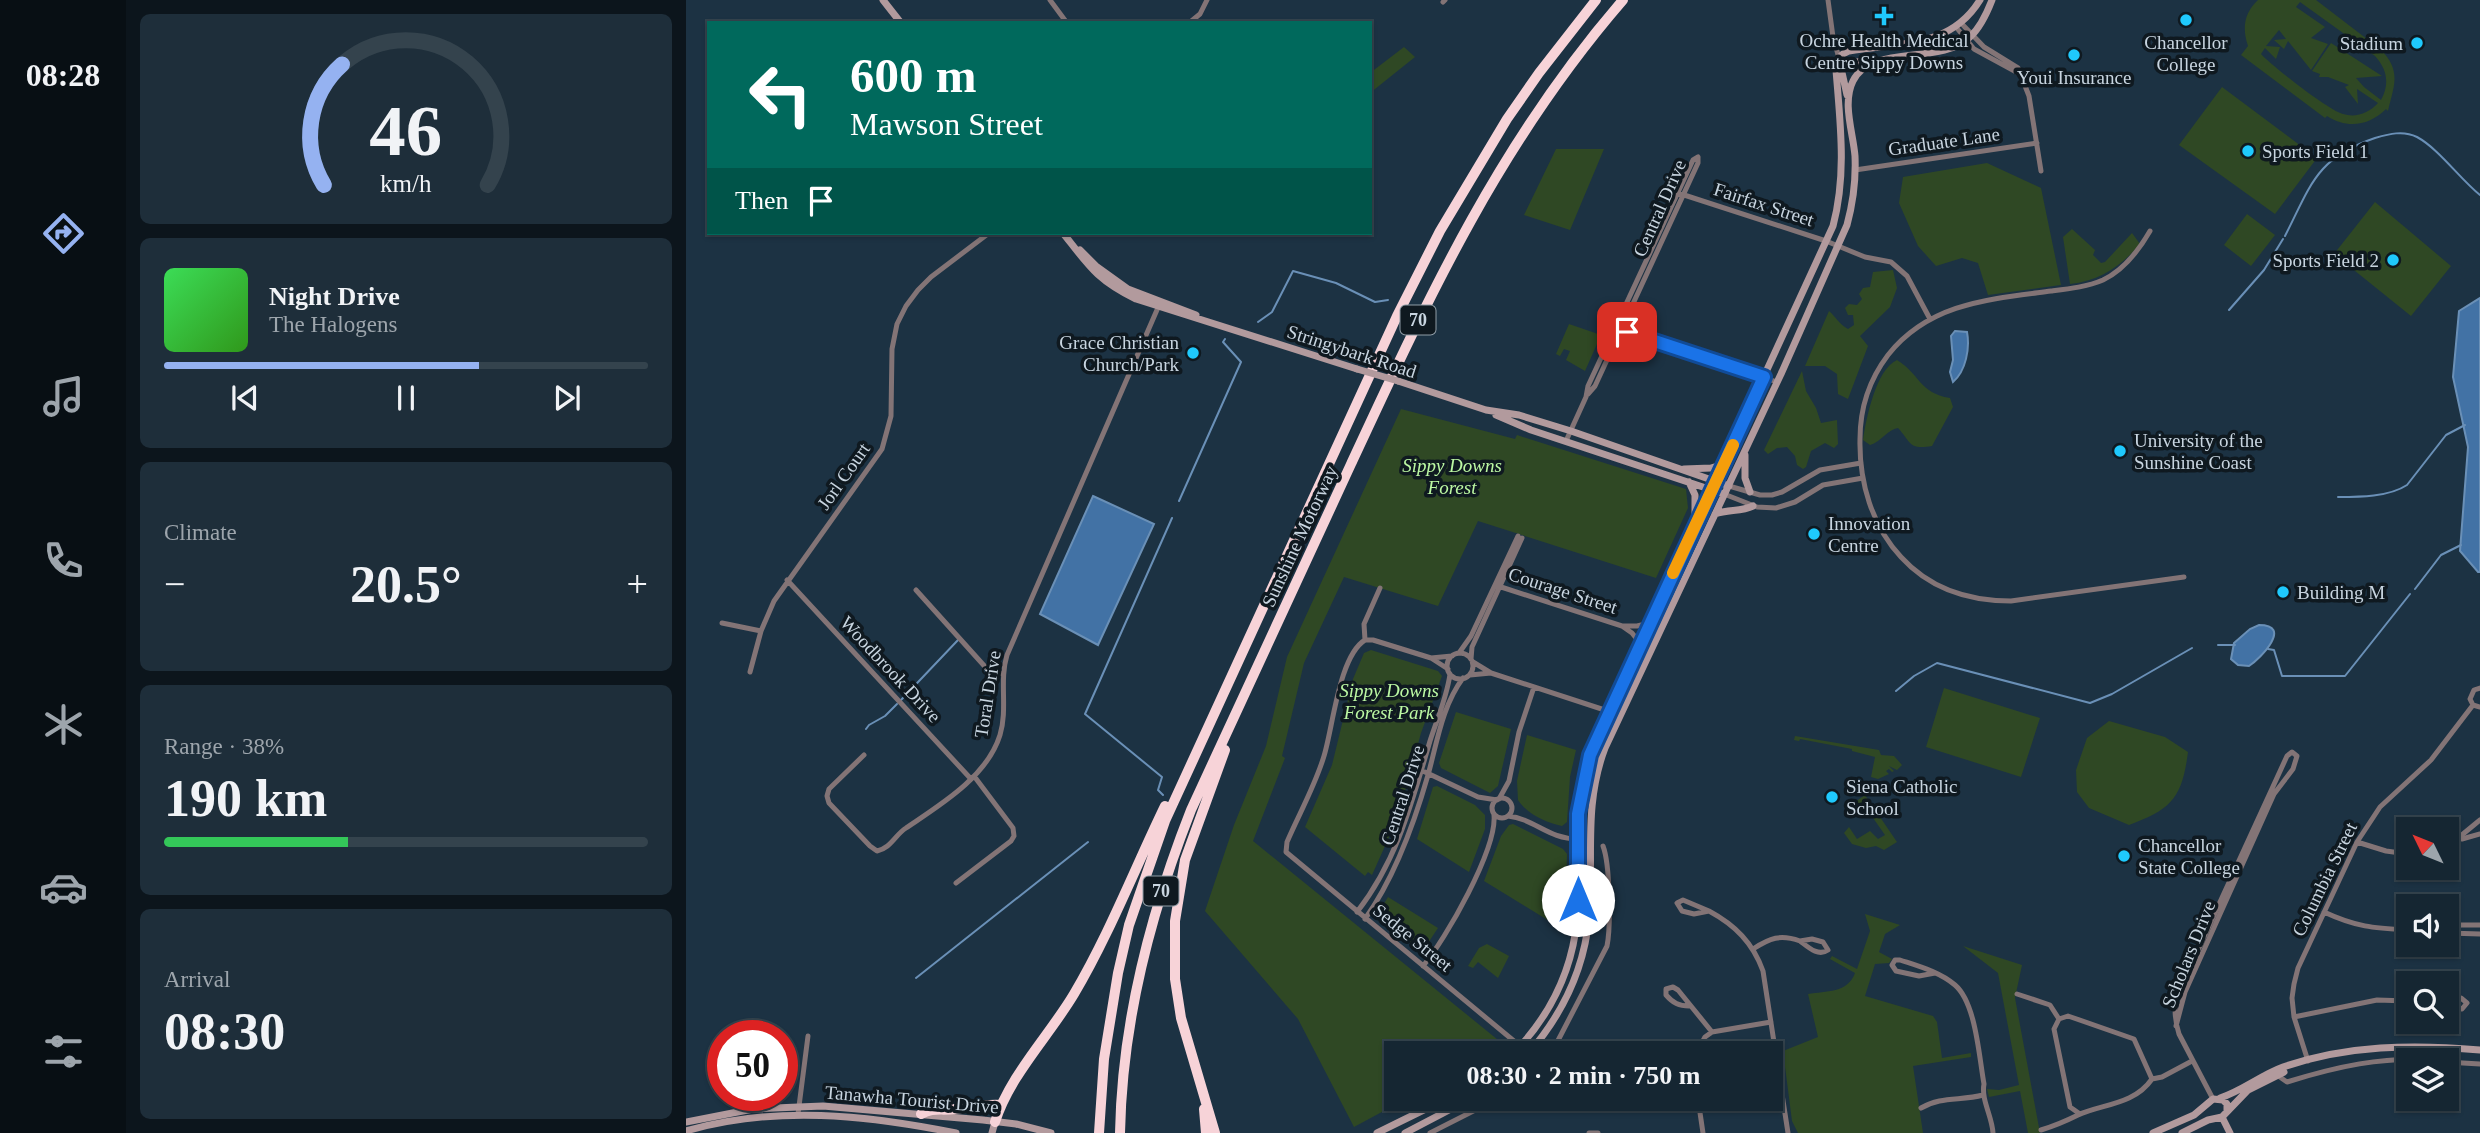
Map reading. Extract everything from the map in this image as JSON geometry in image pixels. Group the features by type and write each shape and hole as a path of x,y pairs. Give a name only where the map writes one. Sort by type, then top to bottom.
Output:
{"highway":[{"name":"Sunshine Motorway","path":"1099,1133 1104,1059 1118,973 1129,925 1165,821 1397,316 1440,231 1507,119 1596,0"},
{"name":"Sunshine Motorway","path":"1119,1133 1126,1047 1149,933 1173,855 1191,810 1408,341 1458,241 1528,124 1623,0"},
{"path":"1215,1133 1185,1040 1177,1000 1174,961 1177,901 1191,840 1258,665"},
{"path":"995,1122 1001,1105 1087,970 1167,802 1219,702"},
{"path":"1204,1098 1206,1133"},
{"path":"921,1114 931,1109 953,1110 975,1105 1001,1105"}],"main road":[{"path":"1524,1041 1551,1004 1569,961 1577,918 1579,805 1586,769 1609,711 1826,242 1837,212 1841,182 1836,72 1839,58 1843,53 1853,51 1930,40 1959,25 1980,0"},
{"path":"1839,58 1845,62 1882,60 1948,50 1968,39 1983,21 1993,0"},
{"path":"885,1 900,21"},
{"path":"1538,1041 1560,1010 1580,963 1589,918 1592,799 1601,760 1777,382 1839,246 1850,214 1855,170 1848,102 1839,58"},
{"path":"1848,102 1851,86 1857,75 1869,65 1882,60"},
{"name":"Stringybark Road","path":"1066,236 1096,266 1128,289 1160,304 1486,410 1531,429 1688,481 1729,486"},
{"name":"Stringybark Road","path":"1486,410 1526,417 1679,469 1724,494"},
{"path":"1745,450 1745,478 1750,492"},
{"path":"1679,469 1711,468 1724,464"},
{"path":"1688,481 1695,495 1695,524"},
{"path":"1715,514 1753,506"},
{"path":"2153,1133 2187,1119 2214,1100 2269,1073 2343,1052 2398,1046 2480,1050"},
{"path":"2182,1133 2221,1115 2248,1090 2300,1063"},
{"path":"2214,1100 2227,1104 2221,1115"},
{"path":"2214,1100 2208,1112 2221,1115"},
{"name":"Tanawha Tourist Drive","path":"686,1122 753,1109 799,1110 921,1114 1006,1123 1051,1133"},
{"name":"Tanawha Tourist Drive","path":"686,1131 719,1121 799,1110 956,1133"},
{"path":"1377,1133 1422,1111"},
{"path":"1405,1133 1447,1111"},
{"path":"2221,1115 2230,1133"},
{"path":"992,1133 995,1122"},
{"path":"1004,1133 1006,1123"}],"street":[{"path":"1050,0 1066,21"},
{"path":"1191,21 1200,14 1207,0"},
{"path":"1828,0 1833,40 1839,58"},
{"path":"1959,25 1968,39 2018,68 2029,96 2041,171"},
{"name":"Graduate Lane","path":"1855,170 2037,143"},
{"name":"Central Drive","path":"1566,441 1586,397 1595,386 1618,329 1699,160 1698,157 1693,160 1681,194"},
{"name":"Fairfax Street","path":"1681,194 1898,267 1911,282 1930,319"},
{"path":"2150,231 2134,255 2105,279 2082,286 1968,304 1930,319 1898,344 1875,376 1861,416 1861,463 1873,516 1889,543 1922,577 1948,591 1986,600 2011,601 2184,577"},
{"name":"Jorl Court","path":"750,672 761,631 774,601 882,449 891,416 892,349 897,324 906,306 916,291 931,277 986,235"},
{"name":"Toral Drive","path":"864,755 829,789 827,796 830,803 877,851 888,846 902,830 918,821 986,763 999,737 1003,718 1003,674 1010,646 1160,304"},
{"path":"1618,329 1777,382"},
{"path":"1729,486 1765,496 1777,494 1820,470 1861,463"},
{"path":"1724,494 1753,506 1768,508 1783,506 1823,485 1863,478"},
{"path":"1459,653 1471,636 1520,537"},
{"name":"Woodbrook Drive","path":"787,580 972,777 1013,828 1014,836 1011,841 956,883"},
{"path":"1466,677 1473,669 1472,647 1497,586"},
{"name":"Courage Street","path":"1497,586 1622,625 1641,626 1650,623"},
{"path":"1380,588 1364,624 1365,639 1431,658 1456,678 1491,674"},
{"path":"916,590 985,667 1003,674"},
{"path":"722,623 761,631"},
{"name":"Courage Street","path":"1622,625 1640,643"},
{"name":"Sedge Street","path":"1365,639 1355,649 1343,675 1325,756 1287,842 1286,852 1514,1041"},
{"path":"1431,658 1466,654 1491,674 1620,715"},
{"path":"1449,672 1448,662 1452,656"},
{"name":"Central Drive","path":"1365,919 1394,868 1407,838 1448,691 1449,672"},
{"name":"Central Drive","path":"1357,912 1388,864 1409,816 1450,703 1466,677"},
{"path":"1423,966 1476,876 1492,836 1511,806 1509,781 1519,732 1534,687"},
{"name":"Columbia Street","path":"2308,1061 2294,1017 2292,998 2298,968 2357,842 2380,807 2431,760 2477,706 2470,699 2472,693 2480,688"},
{"name":"Scholars Drive","path":"2176,1026 2185,992 2274,794 2297,761 2297,756 2292,752 2287,756 2179,989 2174,1009 2176,1026 2214,1100"},
{"path":"1425,772 1478,796 1506,799 1526,821"},
{"path":"1492,836 1492,806 1509,781"},
{"path":"1478,796 1499,818 1526,821 1557,837 1578,838"},
{"path":"2459,840 2480,820"},
{"path":"2459,840 2480,834"},
{"path":"2357,842 2396,852"},
{"path":"1558,1041 1607,946 1608,861 1603,846"},
{"path":"1709,911 1688,913 1679,909 1677,903 1683,900 1709,911 1732,925 1753,949 1762,971 1788,1133"},
{"path":"2325,912 2348,924 2396,929"},
{"path":"2459,927 2468,923 2480,925"},
{"path":"2459,933 2480,934"},
{"path":"1753,949 1771,938 1780,936 1800,941 1817,940 1827,945 1828,950 1817,952 1800,941"},
{"path":"1935,973 1913,976 1896,971 1892,965 1895,960 1900,960 1935,973 1954,984 1968,1004 1984,1084 1983,1095 1993,1133"},
{"path":"1689,1006 1671,1001 1666,996 1667,989 1673,987 1678,990 1712,1032"},
{"path":"2017,994 2050,1005 2059,1019"},
{"path":"2459,998 2467,1003 2459,1009"},
{"path":"2294,1017 2377,1000 2396,1001"},
{"path":"2080,1114 2070,1107 2053,1028 2059,1019 2068,1016 2134,1039 2152,1079"},
{"path":"1703,1041 1712,1032 1771,1021"},
{"path":"799,1110 808,1036"},
{"path":"2041,1130 2145,1090 2152,1079 2162,1077 2192,1061"},
{"path":"2277,1075 2287,1082 2321,1071 2366,1062 2396,1061"},
{"path":"2459,1063 2480,1064"},
{"path":"1921,1108 1942,1099 1965,1099 1983,1095"},
{"path":"1430,1133 1473,1111"},
{"path":"1700,1111 1703,1133"},
{"path":"1589,1133 1598,1133"}],"green space":[{"path":"2258,0 2316,0 2380,49 2394,72 2394,87 2388,111 2386,109 2372,119 2358,124 2342,123 2327,116 2325,118 2241,55 2248,46 2246,21","holes":["2300,2 2375,56 2386,77 2386,88 2381,100 2356,78 2382,76 2331,43 2312,71 2320,74 2319,77 2328,77 2349,85 2345,87 2358,104 2357,89 2378,103 2371,110 2353,115 2343,114 2325,105 2261,54 2265,48 2276,59 2280,47 2266,46 2279,30 2286,39 2274,40 2284,49 2288,41 2311,70 2328,44 2311,38 2325,27 2296,7"]},
{"path":"1404,47 1415,57 1372,91 1372,71"},
{"name":"Sports Field 1","path":"2222,87 2317,158 2275,214 2179,145"},
{"path":"1556,149 1604,149 1570,230 1524,215"},
{"path":"1987,163 2041,188 2061,285 1988,295 1978,263 1962,258 1936,266 1918,246 1899,203 1903,177"},
{"name":"Sports Field 2","path":"2375,202 2451,266 2411,316 2334,254"},
{"path":"2247,214 2275,235 2251,266 2224,245"},
{"path":"2072,229 2095,250 2093,255 2101,263 2132,233 2140,244 2109,271 2091,280 2070,284 2063,237"},
{"path":"1893,270 1897,288 1890,307 1860,336 1868,346 1848,399 1838,394 1837,374 1825,366 1805,366 1829,311 1848,329 1854,325 1853,315 1848,315 1845,308 1849,304 1857,305 1862,299 1859,294 1863,288 1870,287 1873,272"},
{"path":"1569,324 1601,335 1585,371 1566,360 1570,351 1564,349 1560,356 1556,354"},
{"path":"1897,360 1932,392 1950,398 1953,407 1932,446 1914,446 1898,428 1870,445 1863,440 1878,384 1883,373"},
{"path":"1802,371 1806,391 1821,423 1837,420 1838,444 1834,448 1825,443 1811,451 1803,469 1797,465 1795,456 1787,447 1777,448 1768,454 1764,450"},
{"name":"Sippy Downs Forest","path":"1401,409 1515,439 1517,435 1686,489 1688,508 1656,578 1478,521 1438,606 1344,577 1304,663 1282,756 1285,758 1253,841 1499,1041 1384,1041 1384,1111 1354,1127 1298,1019 1205,911 1234,825 1266,746 1287,657"},
{"name":"Sippy Downs Forest Park","path":"1371,650 1438,671 1442,676 1421,733 1398,817 1372,875 1368,872 1365,876 1305,827 1332,765 1353,679 1364,653"},
{"path":"1944,688 2040,718 2021,777 1926,747"},
{"path":"1456,712 1511,729 1498,786 1490,793 1441,768 1439,763"},
{"path":"2109,721 2165,737 2188,752 2182,781 2172,800 2156,813 2129,825 2089,808 2077,792 2076,770 2087,738"},
{"path":"1527,735 1576,750 1570,777 1567,822 1562,826 1537,817 1526,810 1518,800 1517,781"},
{"path":"1795,736 1879,750 1881,755 1894,756 1902,765 1897,770 1889,766 1894,771 1889,769 1886,771 1889,774 1878,779 1871,777 1875,757 1852,749 1794,740"},
{"path":"1437,786 1475,805 1485,815 1485,829 1469,872 1417,839 1433,787"},
{"path":"1865,795 1897,842 1884,850 1876,846 1866,848 1852,844 1844,833 1849,827 1857,839 1870,831 1878,839 1885,835 1866,808 1851,818 1847,813 1848,807"},
{"path":"1513,824 1563,849 1567,854 1565,926 1561,924 1559,927 1484,881 1501,836 1509,825"},
{"path":"1388,897 1438,928 1424,949 1418,949 1382,917 1382,907"},
{"path":"1865,914 1900,925 1885,934 1879,952 1892,959 1889,963 1875,964 1865,996 1933,1016 1937,1022 1942,1058 1971,1053 1971,1057 1913,1066 1923,1133 1798,1133 1792,1121 1783,1051 1818,1037 1808,994 1836,990 1852,980 1855,973 1830,959 1832,956 1857,969 1870,931"},
{"path":"1487,944 1509,956 1498,978 1478,962 1473,968 1468,966 1479,948"},
{"path":"1963,946 2022,965 2015,998 2040,1133 2028,1133 2020,1091 1989,1097 1987,1089 1999,1090 2019,1085 1998,973"}],"water":[{"path":"2480,298 2478,572 2460,551 2468,447 2453,377 2459,311"},
{"path":"1955,331 1967,332 1968,345 1964,366 1953,382 1950,372 1953,360 1951,336"},
{"path":"1093,496 1154,524 1098,645 1040,614"},
{"path":"2259,625 2269,626 2273,630 2271,642 2249,666 2238,665 2231,659 2234,643"}],"waterway":[{"path":"2285,236 2309,188 2327,164 2355,146 2386,135 2401,133 2425,142 2480,195"},
{"path":"2229,310 2264,270 2283,239"},
{"path":"1258,322 1272,312 1293,271 1336,283 1375,302 1388,300"},
{"path":"1179,501 1241,362 1223,342 1225,339"},
{"path":"2338,497 2383,494 2400,489 2407,485 2446,435 2465,425"},
{"path":"1163,795 1158,790 1162,777 1085,714 1172,518"},
{"path":"2415,589 2441,555 2461,545"},
{"path":"2268,649 2274,650 2282,676 2345,676 2410,594"},
{"path":"901,700 958,640"},
{"path":"2218,645 2235,645"},
{"path":"1896,691 1914,676 1937,663 2090,703 2112,694 2192,648"},
{"path":"866,729 897,704"},
{"path":"916,978 1088,842"}],"slow traffic":[{"path":"1673,573 1733,445"}],"place":[{"name":"Ochre Health Medical Centre Sippy Downs","path":"1884,16"},
{"name":"Chancellor College","path":"2186,20"},
{"name":"Stadium","path":"2417,43"},
{"name":"Youi Insurance","path":"2074,55"},
{"name":"Sports Field 1","path":"2248,151"},
{"name":"Sports Field 2","path":"2393,260"},
{"name":"Grace Christian Church/Park","path":"1193,353"},
{"name":"University of the Sunshine Coast","path":"2120,451"},
{"name":"Innovation Centre","path":"1814,534"},
{"name":"Building M","path":"2283,592"},
{"name":"Siena Catholic School","path":"1832,797"},
{"name":"Chancellor State College","path":"2124,856"}],"route":[{"path":"1578,900 1578,814 1590,755 1764,377 1627,332"}]}
